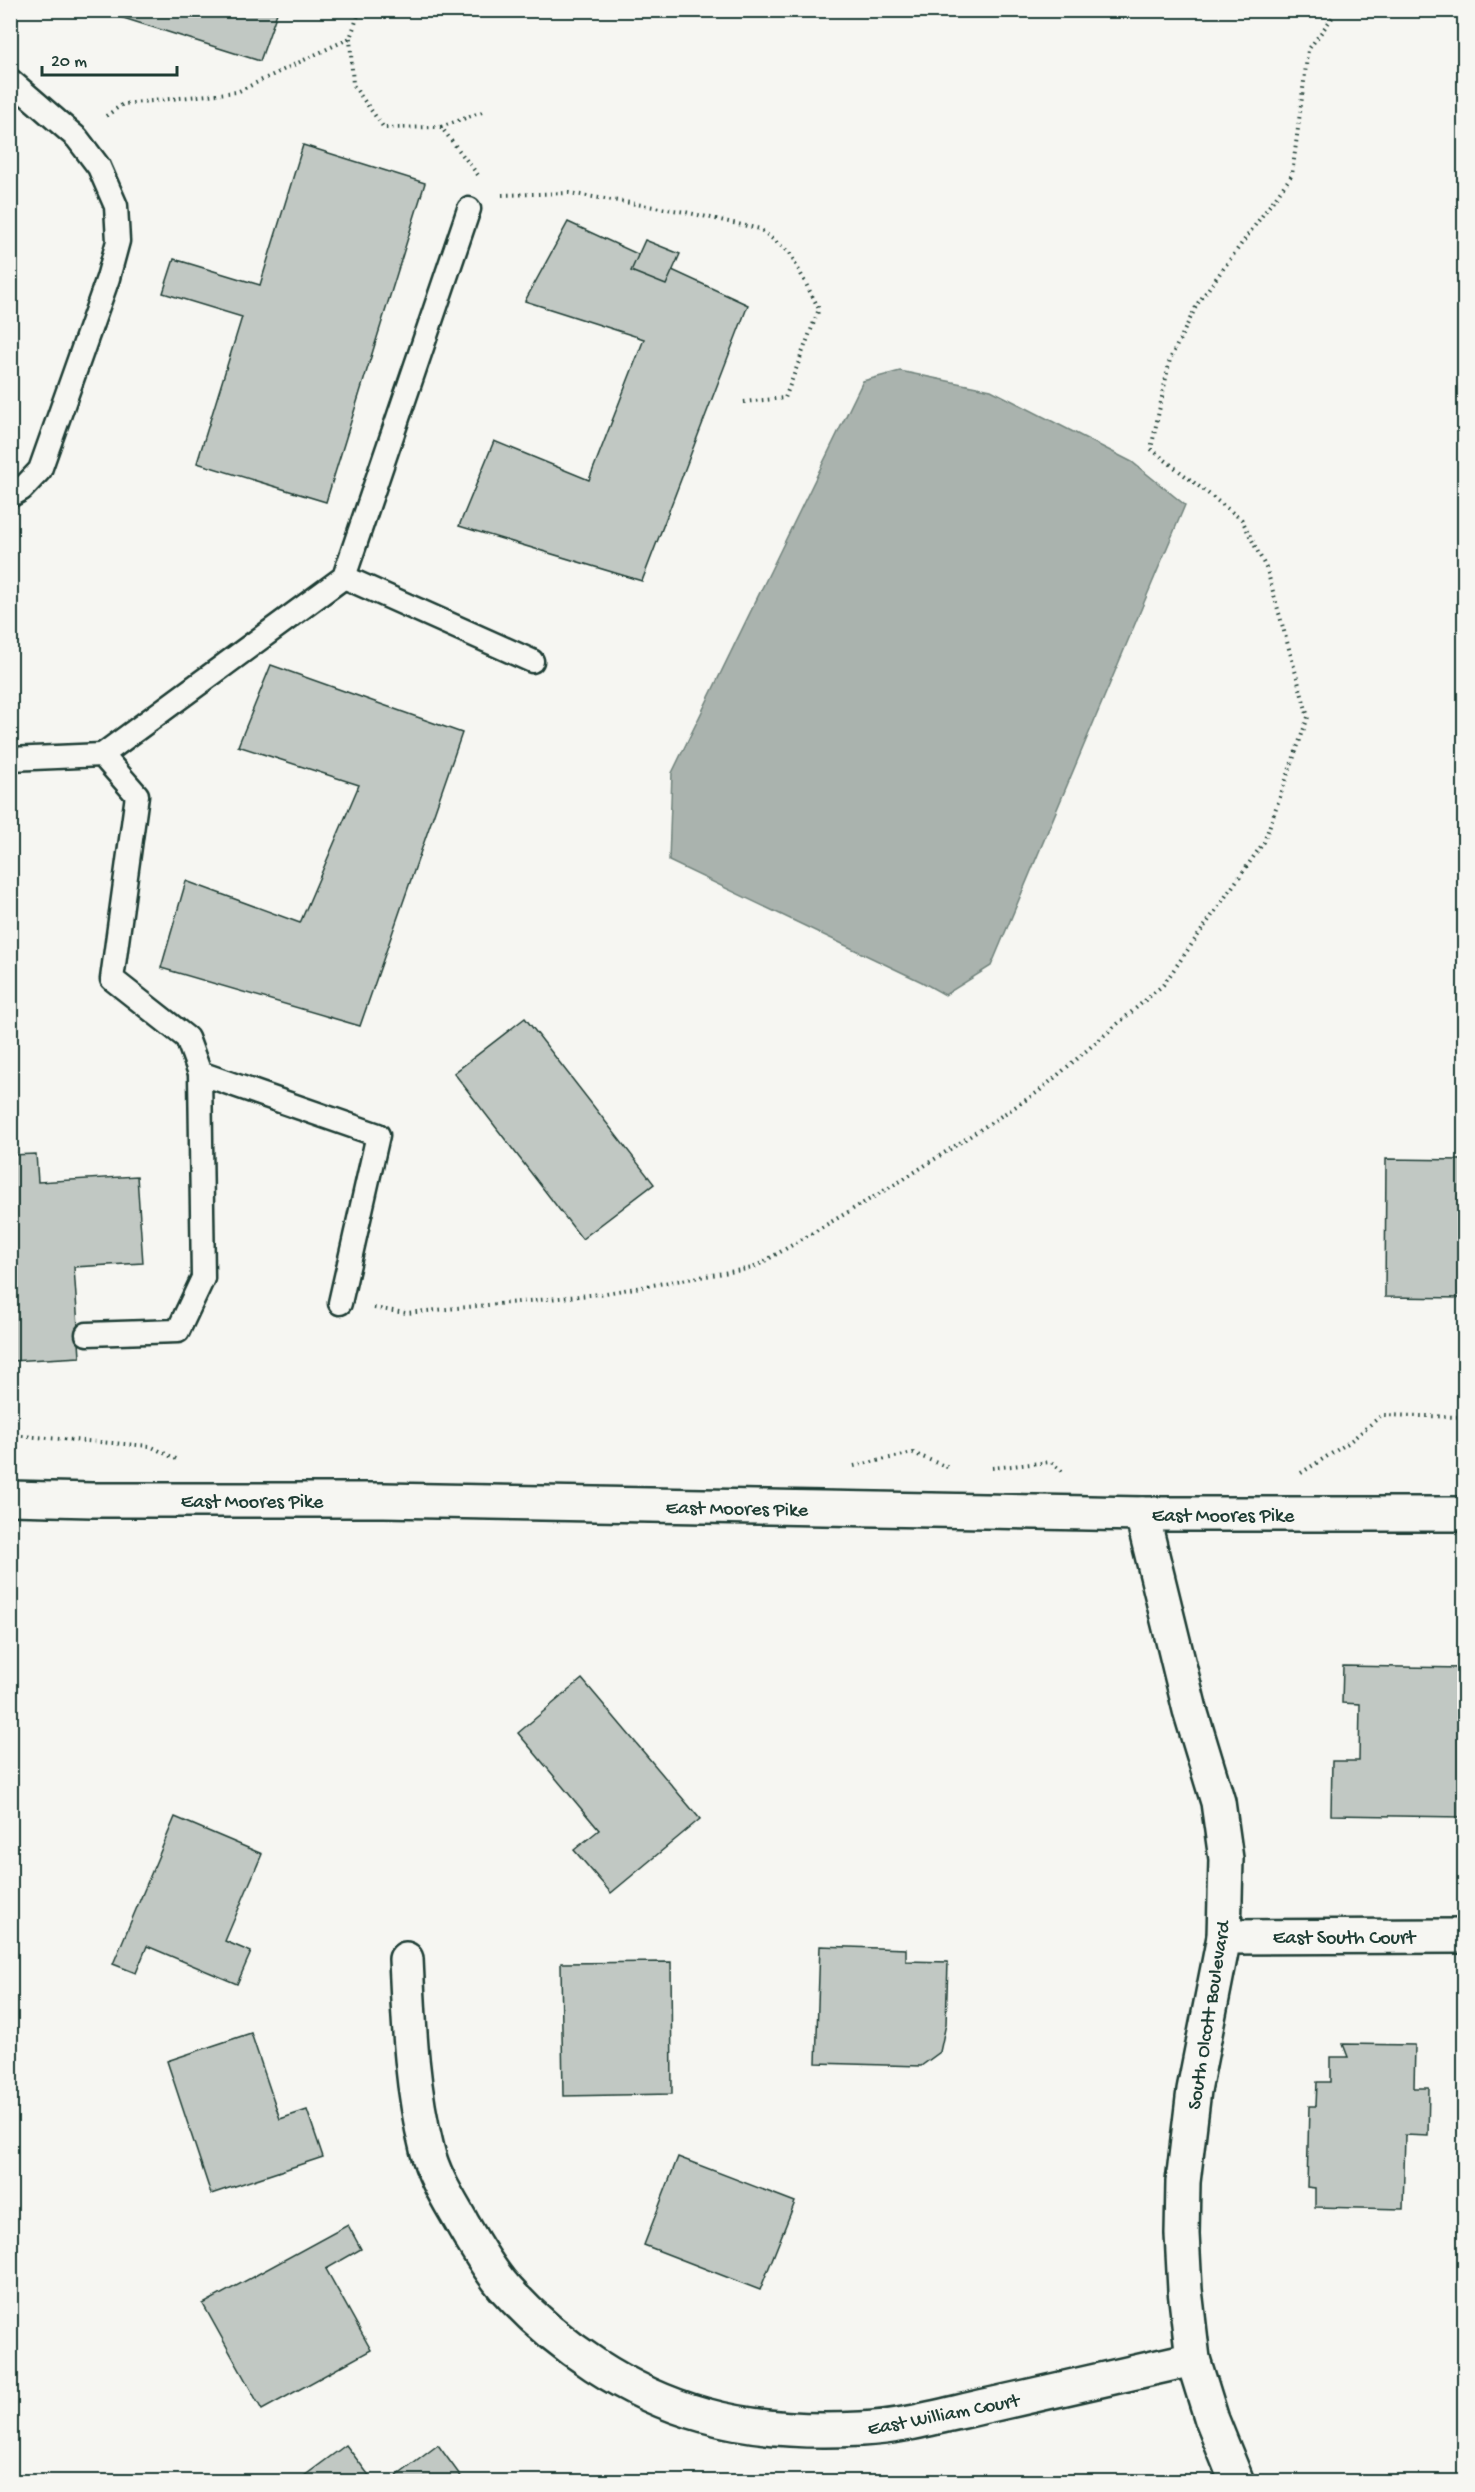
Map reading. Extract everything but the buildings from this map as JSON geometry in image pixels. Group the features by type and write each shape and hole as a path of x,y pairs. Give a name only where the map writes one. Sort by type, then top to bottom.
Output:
{"street":[{"name":"East Moores Pike","path":"10,1498 396,1500 1142,1514 1464,1514"},
{"name":"South Olcott Boulevard","path":"1142,1514 1190,1710 1218,1802 1226,1859 1224,1938 1194,2090 1183,2182 1185,2290 1193,2359 1212,2420 1237,2481"},
{"name":"East South Court","path":"1224,1938 1464,1935"},
{"name":"East William Court","path":"406,1959 412,2078 427,2152 451,2204 502,2285 545,2328 599,2367 654,2397 704,2415 764,2427 819,2430 865,2429 920,2421 1193,2359"}],"lane":[{"path":"10,80 77,138 99,167 116,206 117,241 108,278 40,470 22,489 10,496"},
{"path":"10,759 102,754 344,577 469,209"},
{"path":"344,577 532,661"},
{"path":"87,1334 178,1331 203,1278 200,1073 187,1038 112,979 137,795 102,754"},
{"path":"200,1073 378,1135 340,1303"}],"path":[{"path":"360,10 350,38 353,85 384,128 441,127 482,112"},
{"path":"340,1303 406,1313 600,1294 753,1268 904,1179 1038,1092 1163,985 1264,842 1308,717 1267,570 1242,520 1151,449 1170,359 1198,303 1292,176 1308,50 1338,10"},
{"path":"77,138 123,104 237,92 350,38"},
{"path":"441,127 494,195"},
{"path":"469,209 494,195 569,193 684,212 760,229 789,253 819,309 785,398 743,402"},
{"path":"1295,1478 1348,1443 1382,1414 1464,1417"},
{"path":"10,1435 150,1446 180,1461"},
{"path":"843,1468 913,1453 957,1472"},
{"path":"988,1468 1051,1462 1065,1474"}],"shaded area":[{"path":"900,371 991,390 1132,462 1185,505 991,966 945,995 669,861 672,773 863,381"}]}
